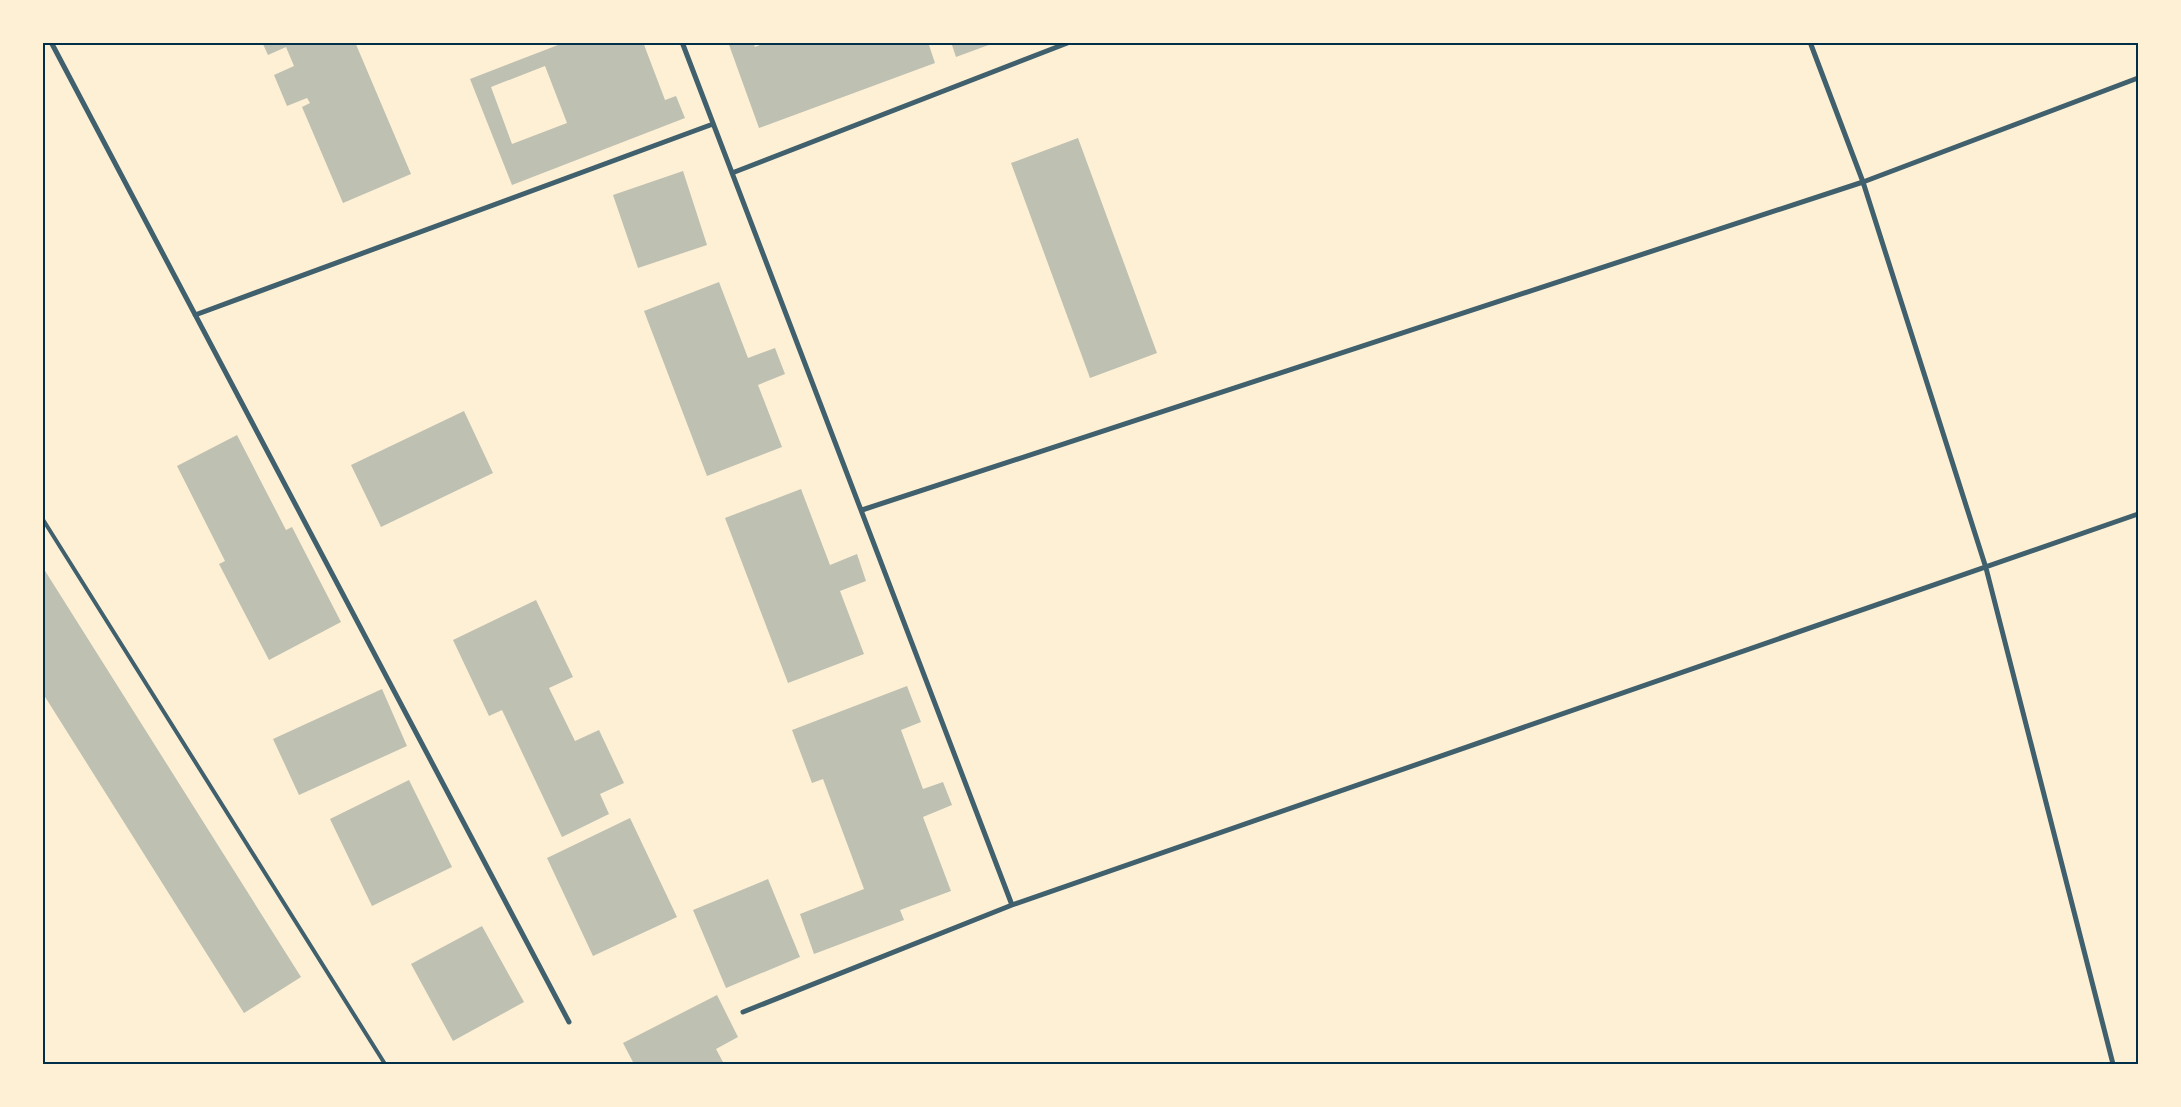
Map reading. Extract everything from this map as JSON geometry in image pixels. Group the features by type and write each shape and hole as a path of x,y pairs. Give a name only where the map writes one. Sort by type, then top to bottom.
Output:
{"street":[{"path":"51,42 569,1022"},
{"path":"682,42 1012,905"},
{"path":"732,173 1070,42"},
{"path":"1810,42 1863,182 1986,568 2113,1064"},
{"path":"862,510 1863,182 2138,78"},
{"path":"195,315 713,124"},
{"path":"743,1012 1012,905 2138,514"}],"lane":[{"path":"42,518 385,1064"}],"building":[{"path":"262,42 355,42 411,174 343,203 302,107 310,103 307,98 287,106 274,75 294,66 286,47 268,55"},
{"path":"557,42 643,42 665,100 676,96 685,118 512,185 470,79 558,45","holes":["545,66 567,123 512,144 491,87"]},
{"path":"728,42 753,42 755,47 767,42 928,42 935,63 759,128"},
{"path":"951,42 994,42 994,43 956,57"},
{"path":"1078,138 1157,353 1090,378 1011,163"},
{"path":"683,171 707,245 638,268 613,195"},
{"path":"719,282 748,358 775,348 785,374 758,385 782,447 707,476 644,311"},
{"path":"464,411 493,473 381,527 351,465"},
{"path":"237,435 286,530 292,527 341,622 269,660 219,564 225,561 177,466"},
{"path":"801,489 830,565 857,554 866,581 840,591 864,654 788,683 725,518"},
{"path":"42,566 301,977 244,1013 42,692"},
{"path":"536,600 573,677 549,688 575,741 599,730 624,783 600,794 609,814 562,837 502,710 489,716 453,640"},
{"path":"907,686 921,722 901,730 923,789 943,782 952,805 923,817 951,891 900,910 904,920 814,954 800,914 864,889 823,779 812,783 792,730"},
{"path":"382,689 407,746 299,795 273,739"},
{"path":"409,780 452,867 372,906 330,819"},
{"path":"630,818 677,917 593,956 547,858"},
{"path":"768,879 800,957 726,988 693,910"},
{"path":"482,926 524,1002 453,1041 411,964"},
{"path":"717,995 738,1037 716,1049 724,1064 634,1064 623,1043"}]}
